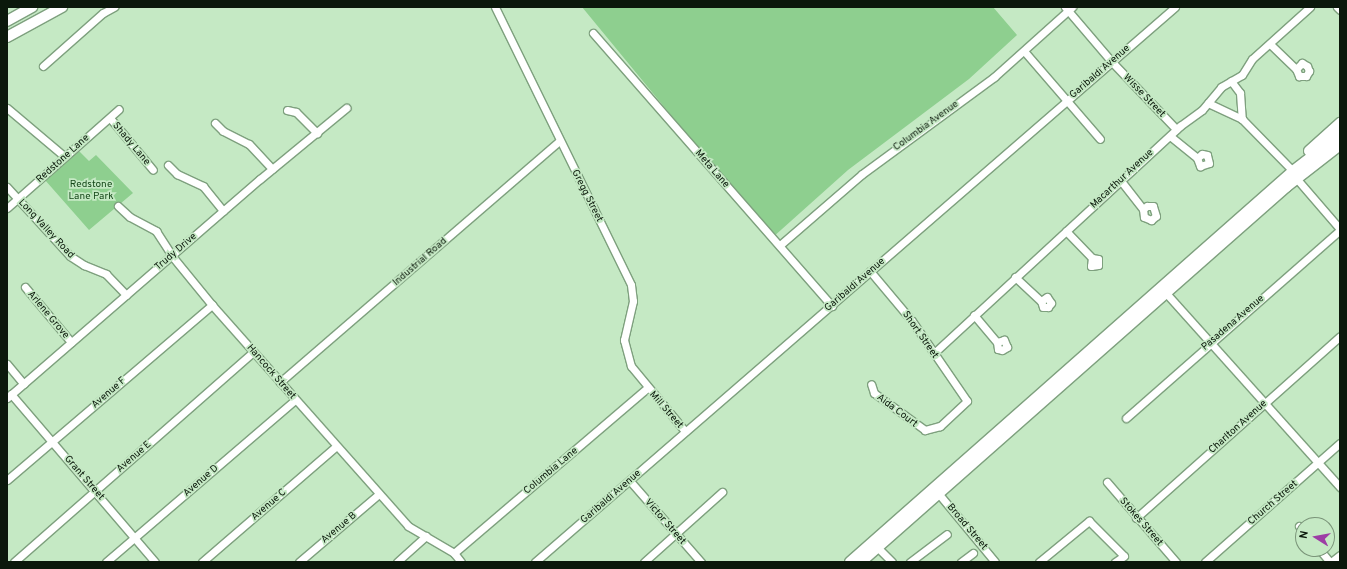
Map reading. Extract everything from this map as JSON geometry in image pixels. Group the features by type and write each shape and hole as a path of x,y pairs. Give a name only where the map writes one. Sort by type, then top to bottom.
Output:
{"highway":[{"path":"7,21 32,7"},
{"path":"7,37 62,7"},
{"path":"1294,175 1312,148 1340,123"},
{"path":"850,562 1340,135"},
{"path":"861,562 1166,292 1294,175 1340,145"}],"street":[{"path":"44,66 103,13 114,7"},
{"name":"Gregg Street","path":"495,7 559,141 631,285 633,301 626,329 625,350 631,366 647,388"},
{"name":"Garibaldi Avenue","path":"536,562 1175,7"},
{"name":"Macarthur Avenue","path":"934,353 1176,130 1208,103 1216,92 1242,75 1252,59 1310,7"},
{"path":"1337,7 1340,10"},
{"name":"Wisse Street","path":"1068,8 1112,62 1176,130"},
{"name":"Columbia Avenue","path":"780,245 868,170 980,88 1024,51 1068,8"},
{"name":"Meta Lane","path":"593,33 832,306"},
{"path":"1270,44 1296,69"},
{"path":"1024,51 1100,139"},
{"path":"1231,81 1240,93 1242,119"},
{"path":"1208,103 1242,119 1294,175 1340,229"},
{"path":"7,108 64,156"},
{"name":"Trudy Drive","path":"9,396 223,211 346,108"},
{"name":"Redstone Lane","path":"7,208 64,156 119,109"},
{"path":"287,110 296,112 317,132"},
{"name":"Shady Lane","path":"110,118 153,170"},
{"path":"215,122 223,131 249,144 272,170"},
{"path":"1170,136 1197,158"},
{"name":"Industrial Road","path":"280,382 559,141"},
{"path":"168,165 177,174 203,186 223,211"},
{"path":"1121,181 1143,209"},
{"name":"Long Valley Road","path":"7,187 70,256 84,265 106,274 126,295"},
{"name":"Hancock Street","path":"118,206 130,217 156,231 172,256 212,305 335,447 408,526 454,553"},
{"name":"Pasadena Avenue","path":"1126,418 1340,229"},
{"path":"1066,231 1092,258"},
{"name":"Short Street","path":"870,271 912,321 967,401"},
{"path":"1015,277 1041,301"},
{"name":"Arlene Grove","path":"25,287 72,342"},
{"path":"1166,292 1340,487"},
{"name":"Avenue F","path":"7,480 212,305"},
{"path":"974,315 997,342"},
{"name":"Charlton Avenue","path":"1136,518 1340,336"},
{"name":"Avenue E","path":"14,562 253,352"},
{"path":"7,364 24,384"},
{"name":"Aida Court","path":"871,384 874,393 925,430 940,426 967,401"},
{"name":"Mill Street","path":"647,388 685,431"},
{"name":"Columbia Lane","path":"454,553 647,388"},
{"name":"Grant Street","path":"9,396 52,442 155,562"},
{"name":"Avenue D","path":"106,562 295,400"},
{"name":"Church Street","path":"1205,562 1340,443"},
{"name":"Avenue C","path":"202,562 335,447"},
{"name":"Victor Street","path":"630,481 701,562"},
{"name":"Stokes Street","path":"1107,482 1136,518 1176,562"},
{"path":"644,562 676,535 722,492"},
{"name":"Broad Street","path":"938,493 995,562"},
{"name":"Avenue B","path":"299,562 379,494"},
{"path":"1039,562 1089,521 1124,556 1115,562"},
{"path":"910,562 947,534"},
{"path":"396,562 426,536"},
{"path":"877,547 892,562"},
{"path":"454,553 461,562"},
{"path":"961,562 973,553"},
{"path":"1331,562 1340,554"}],"green space":[{"path":"582,7 993,7 1017,35 969,79 848,170 772,238"},
{"name":"Redstone Lane Park","path":"79,151 89,161 96,155 133,193 89,230 45,180"}]}
